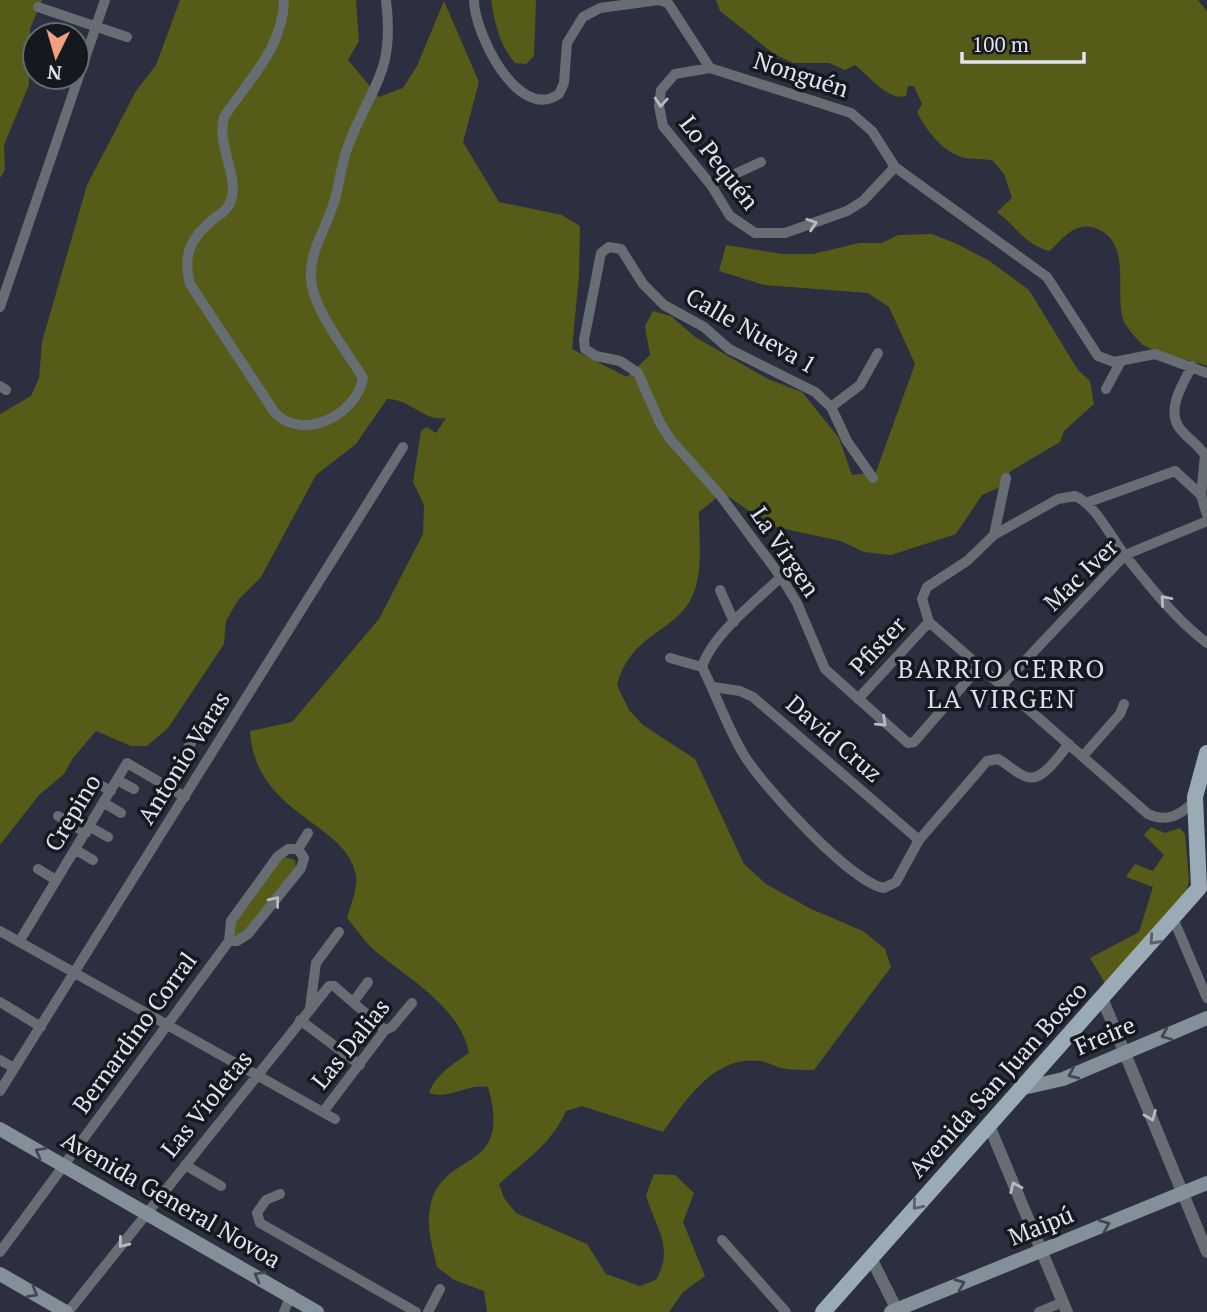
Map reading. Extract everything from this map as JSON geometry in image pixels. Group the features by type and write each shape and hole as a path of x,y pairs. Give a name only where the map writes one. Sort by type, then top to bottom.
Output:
{"main road":[{"path":"1203,883 1194,802 1207,753"},
{"path":"1194,802 1207,845"},
{"name":"Avenida San Juan Bosco","path":"823,1312 1203,883"},
{"name":"Freire","path":"1019,1090 1063,1079 1207,1018"},
{"name":"Avenida General Novoa","path":"0,1129 291,1294 317,1312"},
{"name":"Maipú","path":"895,1311 1207,1183"},
{"path":"0,1274 67,1312"}],"street":[{"path":"0,307 105,0"},
{"path":"284,0 283,18 272,51 224,117 222,146 233,190 231,201 227,210 191,242 186,257 186,269 190,284 275,413 296,426 312,426 339,414 355,400 361,389 363,378 318,304 311,280 313,256 332,209 347,148 386,62 390,30 386,0"},
{"path":"474,0 475,19 492,59 526,93 540,99 559,94 564,83 570,34 583,17 600,8 659,0 668,4 710,68"},
{"path":"38,7 127,37"},
{"name":"Nonguén","path":"710,68 851,113 872,131 895,167 1046,276 1093,352 1109,361 1121,361"},
{"name":"Lo Pequén","path":"710,68 688,70 669,78 661,90 659,106 663,126 711,185 737,224 755,233 776,234 837,216 857,206 895,167"},
{"path":"711,185 761,162"},
{"name":"Calle Nueva 1","path":"584,344 599,258 604,249 618,247 643,284 664,304 704,327 729,349 797,380 831,407 847,441 873,478"},
{"name":"La Virgen","path":"584,344 591,354 621,361 638,373 665,432 720,495 781,577 797,603 825,669 903,741 914,742 980,666"},
{"name":"Calle Nueva 1","path":"831,407 860,385 878,353"},
{"path":"1106,389 1121,361 1155,354 1207,373"},
{"path":"1192,366 1178,396 1175,414 1178,426 1205,455 1201,495 1207,515"},
{"name":"Antonio Varas","path":"0,1091 403,447"},
{"path":"1086,503 1175,471 1201,495"},
{"path":"994,535 1006,478"},
{"path":"1194,802 1174,818 1152,816 929,622 922,599 925,590 967,561 994,535 1067,495 1080,498 1086,503 1125,555 1185,624 1207,643"},
{"name":"Mac Iver","path":"1002,685 1125,555 1207,521"},
{"path":"702,667 705,657 734,622 781,577"},
{"path":"720,590 734,622"},
{"name":"Pfister","path":"858,699 929,622"},
{"path":"670,658 702,667 739,746 757,774 858,877 879,888 892,886 919,840 987,761 998,759 1026,777 1033,778 1043,773 1069,744"},
{"name":"David Cruz","path":"713,687 740,691 752,697 919,840"},
{"path":"1083,756 1120,714 1124,704"},
{"path":"165,785 191,743"},
{"name":"Crepino","path":"19,942 127,763 185,797"},
{"path":"117,780 134,789"},
{"path":"96,782 111,791"},
{"path":"104,803 121,813"},
{"path":"58,816 108,837"},
{"name":"Bernardino Corral","path":"298,849 308,833"},
{"name":"Bernardino Corral","path":"0,1252 229,941 231,921 278,856 288,849 298,849"},
{"name":"Bernardino Corral","path":"229,941 241,939 248,934 301,869 304,858 298,849"},
{"path":"76,850 93,860"},
{"path":"38,869 56,880"},
{"path":"1173,918 1207,998"},
{"path":"0,931 335,1119"},
{"path":"309,1008 316,963 339,932"},
{"path":"368,982 354,1001 385,1030"},
{"name":"Las Violetas","path":"67,1312 309,1008 332,985 354,1001"},
{"path":"1102,998 1207,1252"},
{"path":"0,1002 41,1027"},
{"name":"Las Dalias","path":"323,1112 385,1030 392,1027 412,1003"},
{"path":"300,1020 360,1065"},
{"path":"0,1060 15,1068"},
{"path":"988,1123 1065,1307 1039,1312"},
{"path":"185,1165 220,1186"},
{"path":"280,1194 261,1205 257,1213 260,1223 416,1312"},
{"path":"722,1240 786,1312"},
{"path":"871,1258 895,1311"},
{"path":"428,1312 440,1289"},
{"path":"284,1312 291,1294"}],"green space":[{"path":"0,0 42,0 33,21 21,21 21,91 26,91 4,145 5,170 0,178"},
{"path":"180,0 356,0 359,41 348,60 379,97 403,88 417,66 444,1 479,82 463,142 499,202 562,215 580,226 579,276 572,349 627,377 650,355 645,326 653,311 671,316 695,337 768,379 802,392 839,438 852,475 876,472 915,364 889,307 868,293 764,285 719,271 726,245 782,254 813,254 859,243 882,243 898,235 932,234 988,260 1029,290 1078,370 1090,381 1094,404 1064,431 1060,442 1011,471 998,488 982,495 956,534 891,555 864,552 841,541 771,526 723,493 699,512 699,573 687,606 644,642 624,667 617,685 629,710 643,725 695,759 744,864 766,884 811,909 863,931 885,949 891,967 814,1070 781,1068 760,1061 729,1065 703,1082 663,1132 582,1106 566,1111 545,1143 499,1184 504,1198 516,1213 587,1244 606,1274 640,1286 656,1280 664,1257 662,1237 646,1195 654,1174 675,1175 694,1193 683,1222 705,1276 683,1292 669,1312 487,1312 484,1291 454,1280 437,1267 429,1230 430,1208 437,1189 447,1176 484,1149 491,1135 493,1116 488,1087 473,1087 436,1095 429,1093 451,1065 469,1053 464,1037 446,1010 375,951 347,918 356,881 349,858 337,843 284,800 268,782 256,759 250,731 292,722 379,619 423,534 424,505 413,482 421,431 427,427 436,433 446,418 431,417 403,403 387,399 356,444 316,475 261,577 238,600 226,621 224,644 168,728 147,746 131,746 96,731 73,758 64,774 39,795 0,845 0,414 31,396 39,378 42,342 87,185 136,91 156,65"},
{"path":"491,0 536,0 534,56 526,64 515,63 505,49"},
{"path":"716,0 1198,0 1207,11 1207,366 1146,346 1129,330 1121,310 1118,257 1107,235 1095,228 1081,227 1070,232 1050,251 1034,245 997,212 1012,198 1004,174 993,161 957,155 936,140 917,112 922,104 914,86 908,86 906,96 899,97 885,91 855,65 845,70 829,63 793,63 774,54 720,11"},
{"path":"1151,827 1165,833 1180,828 1185,834 1189,880 1185,900 1106,985 1090,958 1139,932 1153,887 1126,877 1135,864 1153,871 1164,855 1144,835"},
{"path":"284,857 295,860 296,868 245,932 236,937 232,934 233,926 276,863"}],"district":[{"name":"BARRIO CERRO LA VIRGEN","path":"1002,684"}]}
